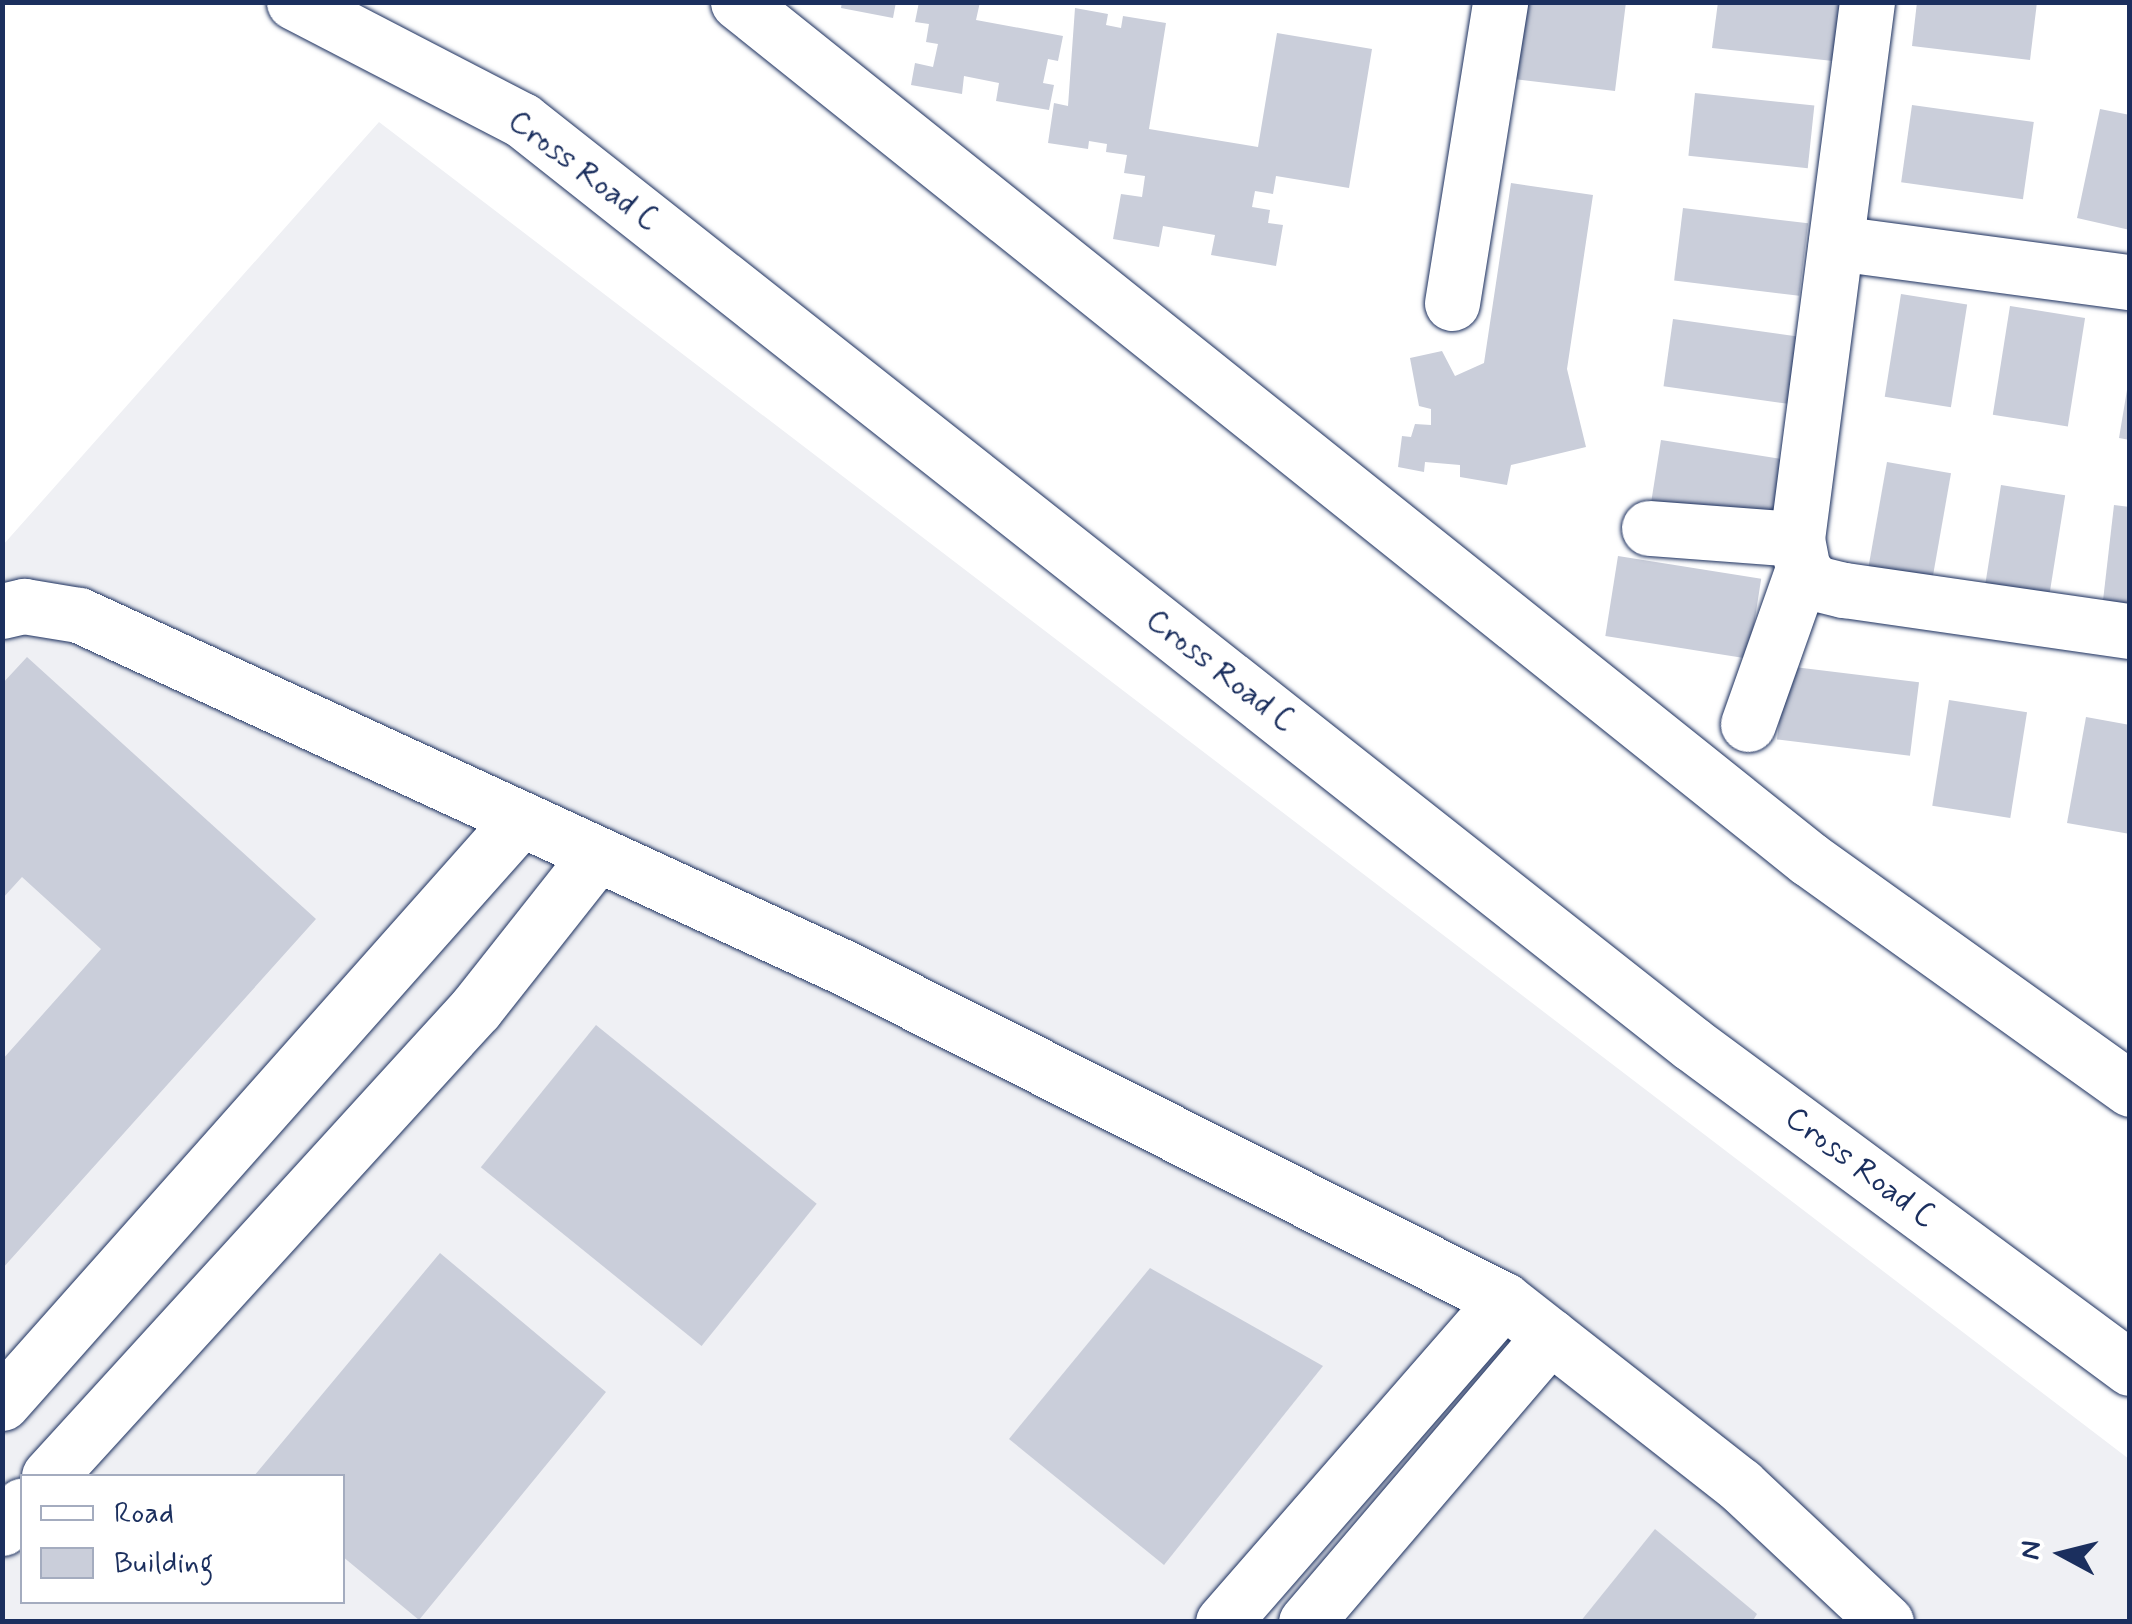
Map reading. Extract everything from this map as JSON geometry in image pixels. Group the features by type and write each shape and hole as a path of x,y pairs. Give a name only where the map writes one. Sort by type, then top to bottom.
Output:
{"street":[{"name":"Cross Road C","path":"294,2 522,120 1692,1044 2130,1368"},
{"path":"738,2 1793,847 2130,1089"},
{"path":"1452,304 1500,2"},
{"path":"1748,724 1800,554 1866,2"},
{"path":"1836,243 2130,282"},
{"path":"1649,528 1800,554"},
{"path":"1800,554 1815,583 1844,590 2130,632"},
{"path":"2,611 24,606 79,616 845,968 1504,1300 1740,1485 1886,1622"},
{"path":"2,1403 520,820"},
{"path":"51,1474 476,1008 596,856"},
{"path":"1223,1622 1504,1300"},
{"path":"1306,1622 1550,1336"},
{"path":"2,1528 20,1508"}],"shaded area":[{"path":"379,122 2129,1459 2129,1621 3,1622 3,545"}],"building":[{"path":"842,2 896,2 893,18 841,8"},
{"path":"919,2 980,2 976,20 1063,36 1058,61 1048,59 1043,83 1054,85 1049,110 996,101 999,83 964,76 962,94 911,85 915,63 933,67 938,44 926,42 929,24 915,22"},
{"path":"1523,2 1626,2 1615,91 1514,79"},
{"path":"1718,2 1840,2 1833,61 1712,48"},
{"path":"1917,2 2037,2 2030,60 1912,46"},
{"path":"1075,8 1108,14 1106,25 1121,28 1123,16 1166,23 1149,129 1258,147 1277,33 1372,49 1349,188 1276,176 1273,194 1255,191 1252,207 1270,210 1268,223 1283,225 1276,266 1211,255 1215,235 1163,226 1159,247 1113,239 1121,194 1142,197 1145,176 1124,173 1127,155 1106,152 1107,144 1089,141 1088,149 1048,143 1054,103 1068,106"},
{"path":"1695,93 1814,106 1808,168 1688,156"},
{"path":"1912,105 2034,122 2023,199 1901,182"},
{"path":"2100,109 2130,115 2130,230 2077,218"},
{"path":"1511,183 1593,195 1567,369 1586,447 1511,465 1507,485 1460,477 1460,465 1425,462 1424,472 1398,467 1402,436 1411,437 1415,424 1431,425 1431,409 1419,406 1410,358 1442,351 1455,376 1484,363"},
{"path":"1683,208 1808,223 1799,296 1674,280"},
{"path":"1901,294 1967,304 1951,407 1885,397"},
{"path":"2010,306 2085,318 2068,427 1993,415"},
{"path":"1673,319 1798,337 1788,404 1664,386"},
{"path":"2130,390 2130,440 2119,438"},
{"path":"1661,440 1781,459 1771,525 1651,506"},
{"path":"1887,462 1951,473 1930,590 1866,579"},
{"path":"2001,485 2065,495 2048,604 1984,594"},
{"path":"2114,505 2130,507 2130,622 2101,618"},
{"path":"1618,556 1761,579 1749,659 1605,636"},
{"path":"27,657 316,919 2,1269 2,1060 101,949 22,877 2,899 2,684"},
{"path":"1786,666 1919,682 1910,756 1777,739"},
{"path":"1949,700 2027,712 2010,818 1932,806"},
{"path":"2086,717 2130,725 2130,834 2067,823"},
{"path":"596,1025 817,1204 702,1346 481,1167"},
{"path":"440,1253 606,1392 419,1620 345,1558 345,1474 256,1474"},
{"path":"1150,1268 1323,1366 1164,1565 1009,1439"},
{"path":"1655,1529 1757,1614 1752,1622 1580,1622"}]}
